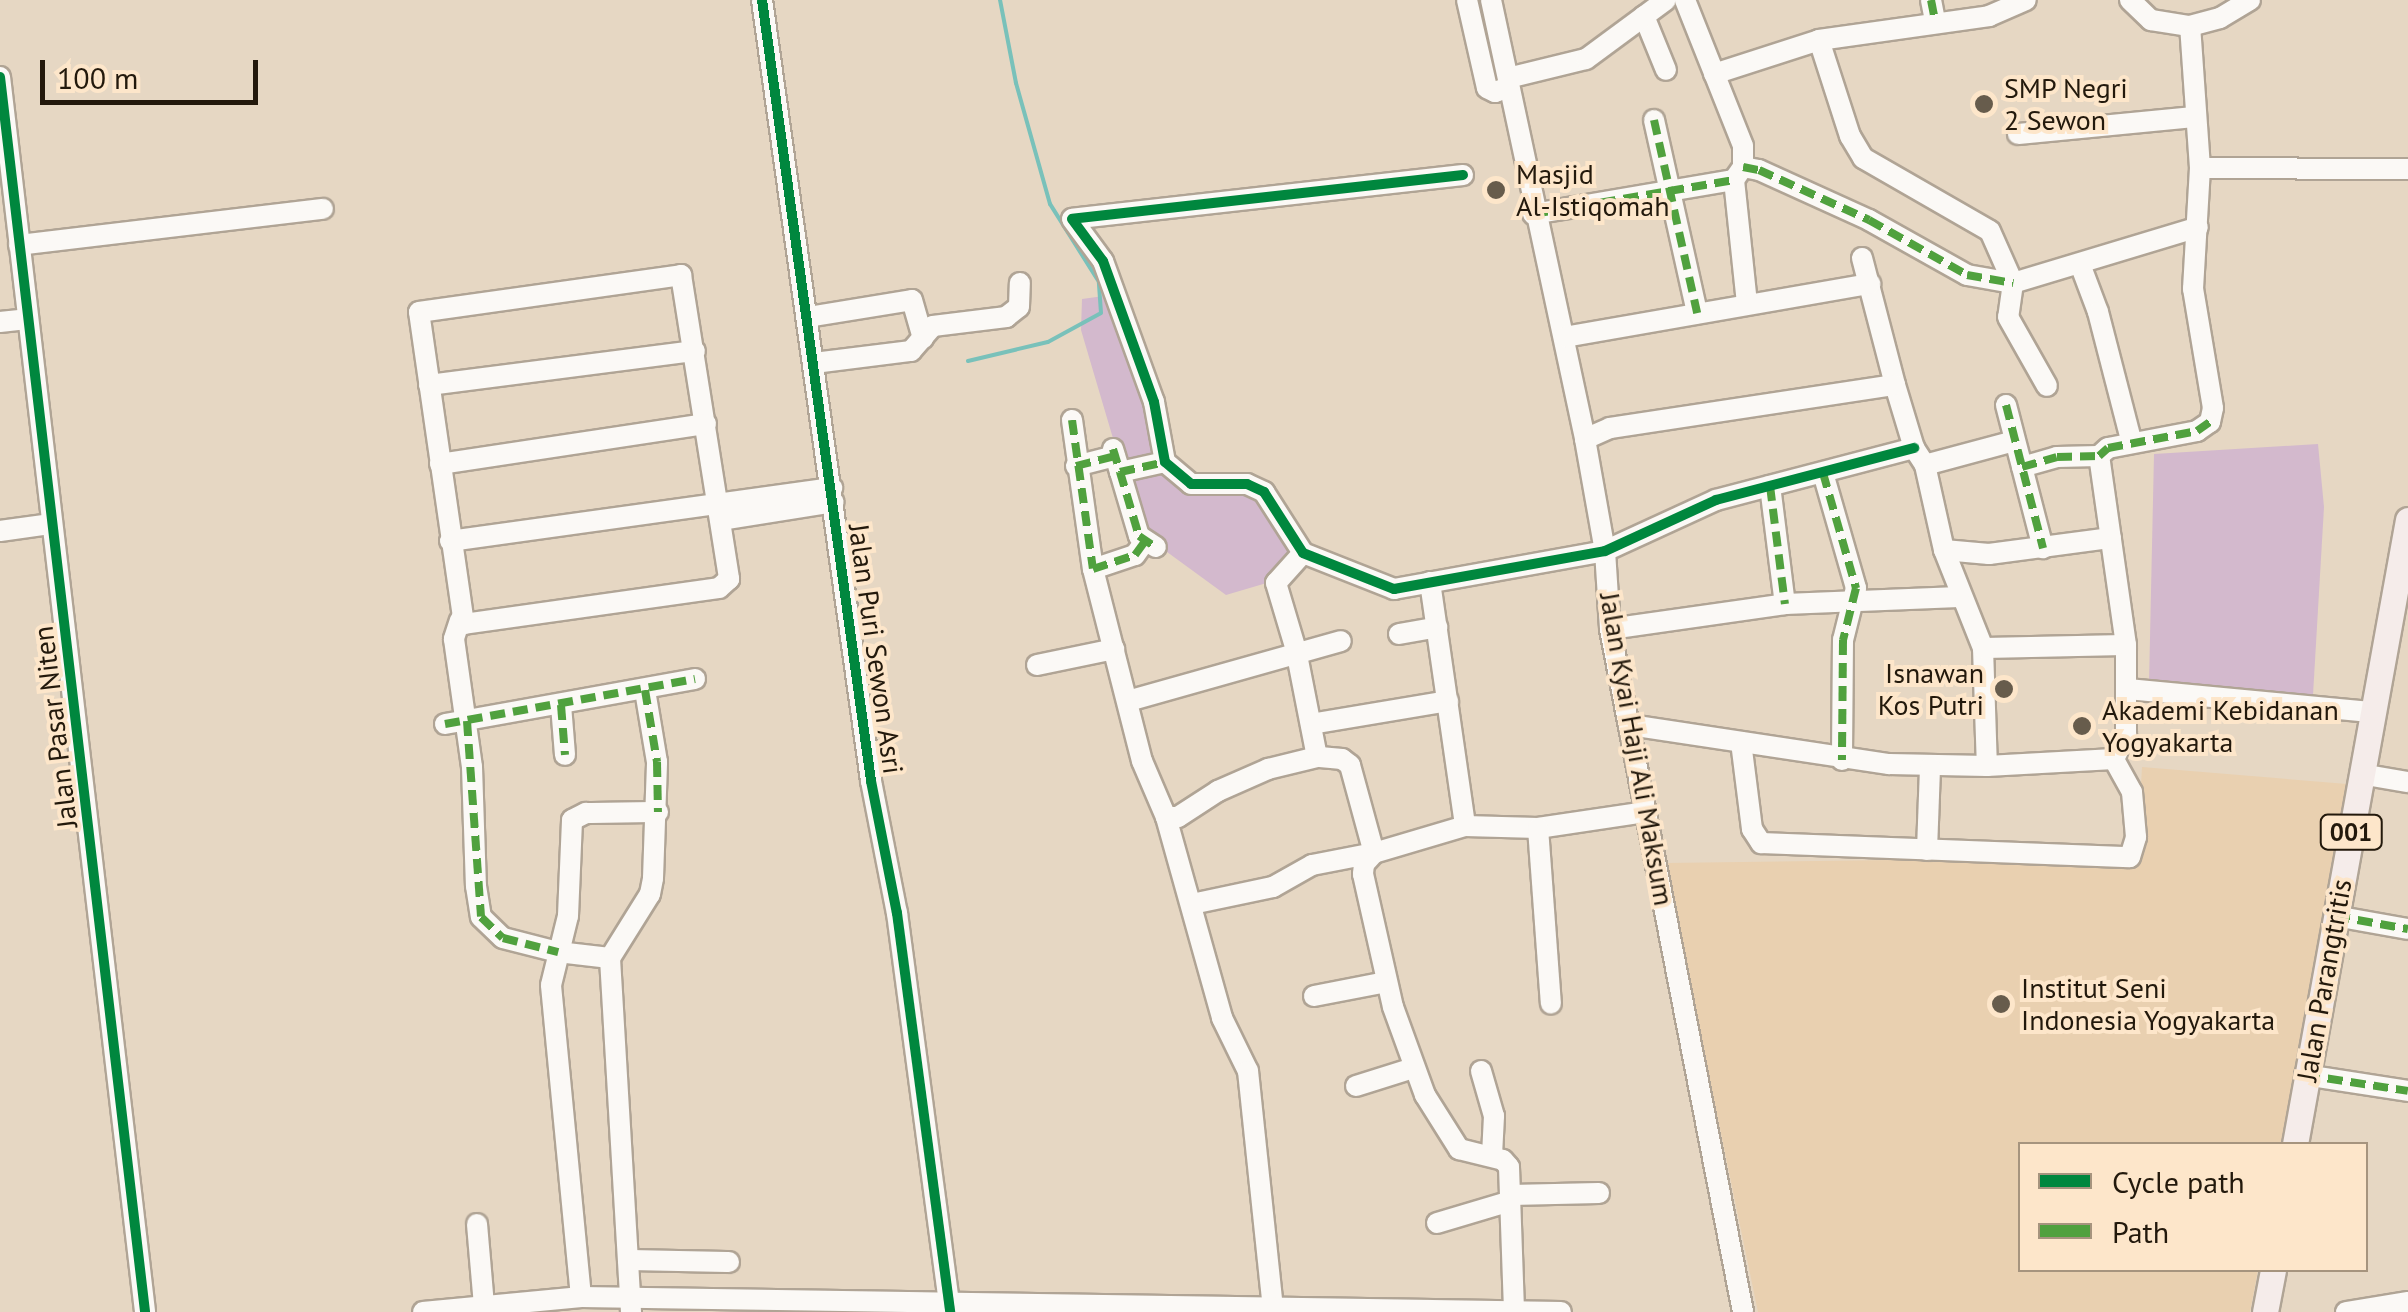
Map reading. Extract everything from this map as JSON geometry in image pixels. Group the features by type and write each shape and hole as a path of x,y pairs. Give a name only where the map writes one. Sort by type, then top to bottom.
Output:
{"main road":[{"name":"Jalan Parangtritis","path":"2294,1142 2371,712 2396,631 2408,520"},
{"path":"2265,1312 2273,1272"}],"street":[{"name":"Jalan Puri Sewon Asri","path":"762,0 871,780 897,913 950,1308"},
{"path":"1492,5 1468,8 1487,88 1495,92 1509,82 1586,59 1666,0"},
{"path":"1684,0 1740,134 1747,304"},
{"path":"1714,74 1819,40 1933,10 1989,16 2026,0"},
{"path":"2130,0 2151,20 2190,26 2220,18 2250,0"},
{"name":"Jalan Kyai Haji Ali Maksum","path":"1492,5 1585,438 1605,551 1610,629 1738,1311"},
{"path":"1644,16 1666,70"},
{"path":"2022,467 2057,456 2099,456 2108,448 2197,431 2212,416 2193,289 2200,168 2190,26"},
{"path":"1819,40 1850,136 1863,158 1980,222 1997,242 2012,283 2008,317 2047,386"},
{"name":"Jalan Pasar Niten","path":"0,78 146,1312"},
{"path":"2018,134 2194,117"},
{"path":"1654,120 1697,313"},
{"path":"2200,168 2408,170"},
{"path":"1534,214 1669,193 1759,170 1869,220 1968,275 2012,283 2198,227"},
{"path":"1165,462 1154,402 1102,261 1072,219 1463,175"},
{"path":"19,245 323,209"},
{"path":"1862,258 1894,385 1920,456 1944,550 1959,597 1983,648 1986,766"},
{"path":"2080,264 2098,312 2132,443"},
{"path":"460,620 467,625 718,588 731,574 683,276 421,309 460,620 454,640 467,722 481,917 503,938 558,952 610,958"},
{"path":"814,363 910,351 934,326 1015,313 1020,302 1020,282"},
{"path":"1565,337 1870,284"},
{"path":"808,317 912,300 923,338"},
{"path":"0,322 27,319"},
{"path":"430,385 696,351"},
{"path":"1585,438 1610,428 1894,385"},
{"path":"2006,405 2043,548"},
{"path":"1072,420 1093,569 1142,760 1166,817 1226,1028 1250,1080 1285,1309"},
{"path":"440,464 706,424"},
{"path":"1076,466 1116,459 1165,462 1191,484 1247,484 1264,492 1303,553 1387,587 1605,551 1645,536 1696,507 1770,486 1823,473 2014,441"},
{"path":"2099,456 2126,645 2126,734 2114,760"},
{"path":"1093,569 1125,560 1146,545 1139,536 1116,459"},
{"path":"1823,473 1856,588 1843,640 1842,760"},
{"path":"1770,486 1785,604"},
{"path":"450,541 720,512 833,495"},
{"path":"0,531 50,524"},
{"path":"1944,550 1976,554 2112,538"},
{"path":"1303,553 1276,582 1296,650 1317,757"},
{"path":"1430,582 1465,826"},
{"path":"1610,629 1785,604 1959,597"},
{"path":"1399,634 1438,627"},
{"path":"1128,701 1169,693 1296,650 1341,641"},
{"path":"1983,648 2126,645"},
{"path":"1037,665 1114,649"},
{"path":"444,724 695,679"},
{"path":"2127,689 2371,712"},
{"path":"630,1304 610,958 650,894 658,812 657,762 645,690"},
{"path":"1311,724 1448,701"},
{"path":"560,705 565,755"},
{"path":"1630,725 1842,760 1930,766 2114,760"},
{"path":"1742,742 1756,840 1796,846 2130,858 2136,838 2132,792 2114,760"},
{"path":"1166,817 1178,817 1218,792 1278,766 1317,757 1342,759 1350,765 1374,854"},
{"path":"1927,850 1930,766"},
{"path":"2362,774 2408,782"},
{"path":"580,1296 551,986 568,916 572,820 586,813 658,812"},
{"path":"1192,904 1273,887 1312,865 1374,854 1465,826 1538,828 1645,812"},
{"path":"1538,828 1550,1004"},
{"path":"1374,854 1364,864 1363,874 1386,982 1414,1068 1452,1143 1466,1152 1492,1156 1508,1164 1514,1312"},
{"path":"2336,916 2408,929"},
{"path":"1314,996 1386,982"},
{"path":"1356,1086 1414,1068"},
{"path":"1481,1071 1494,1116 1492,1156"},
{"path":"2305,1075 2408,1091"},
{"path":"1437,1223 1511,1198 1598,1193"},
{"path":"477,1224 484,1306"},
{"path":"628,1260 729,1262"},
{"path":"424,1312 552,1305 580,1296 630,1304 1561,1312"},
{"path":"2346,1312 2408,1302"}],"shaded area":[{"path":"1111,295 1187,488 1255,492 1294,558 1270,582 1226,595 1141,533 1081,330 1082,299"},
{"path":"2318,444 2324,507 2313,695 2149,684 2154,454"},
{"name":"Institut Seni Indonesia Yogyakarta","path":"2142,767 2347,784 2281,1142 2018,1142 2018,1272 2258,1272 2250,1312 1758,1312 1665,863 2137,857"}],"waterway":[{"path":"968,361 1048,342 1101,313 1099,282 1050,204 1016,83 1000,0"}],"marked path":[{"path":"1931,0 1935,21"},
{"path":"1654,120 1697,313"},
{"path":"1743,167 1759,170 1869,220 1967,275 2013,283"},
{"path":"1533,214 1734,180"},
{"path":"2006,405 2043,548"},
{"path":"1072,420 1093,569 1135,555 1145,541"},
{"path":"2022,467 2057,457 2099,456 2108,448 2197,431 2210,422"},
{"path":"1113,449 1120,472 1165,462"},
{"path":"1076,466 1115,456"},
{"path":"1120,472 1139,536 1154,546"},
{"path":"1823,473 1856,588 1843,640 1842,760"},
{"path":"1770,486 1785,604"},
{"path":"445,724 695,679"},
{"path":"645,690 657,762 658,812"},
{"path":"561,705 565,755"},
{"path":"467,721 481,917 503,938 558,952"},
{"path":"2335,916 2408,929"},
{"path":"2305,1075 2408,1091"}],"cycle path":[{"path":"762,0 871,781 897,913 950,1312"},
{"path":"0,77 145,1312"},
{"path":"1463,175 1072,219 1103,261 1154,402 1165,462 1191,484 1247,484 1264,492 1303,553 1394,589 1605,551 1716,500 1914,448"}],"place":[{"name":"SMP Negri 2 Sewon","path":"1984,104"},
{"name":"Masjid Al-Istiqomah","path":"1496,190"},
{"name":"Isnawan Kos Putri","path":"2004,689"},
{"name":"Akademi Kebidanan Yogyakarta","path":"2082,726"},
{"name":"Institut Seni Indonesia Yogyakarta","path":"2001,1004"}]}
